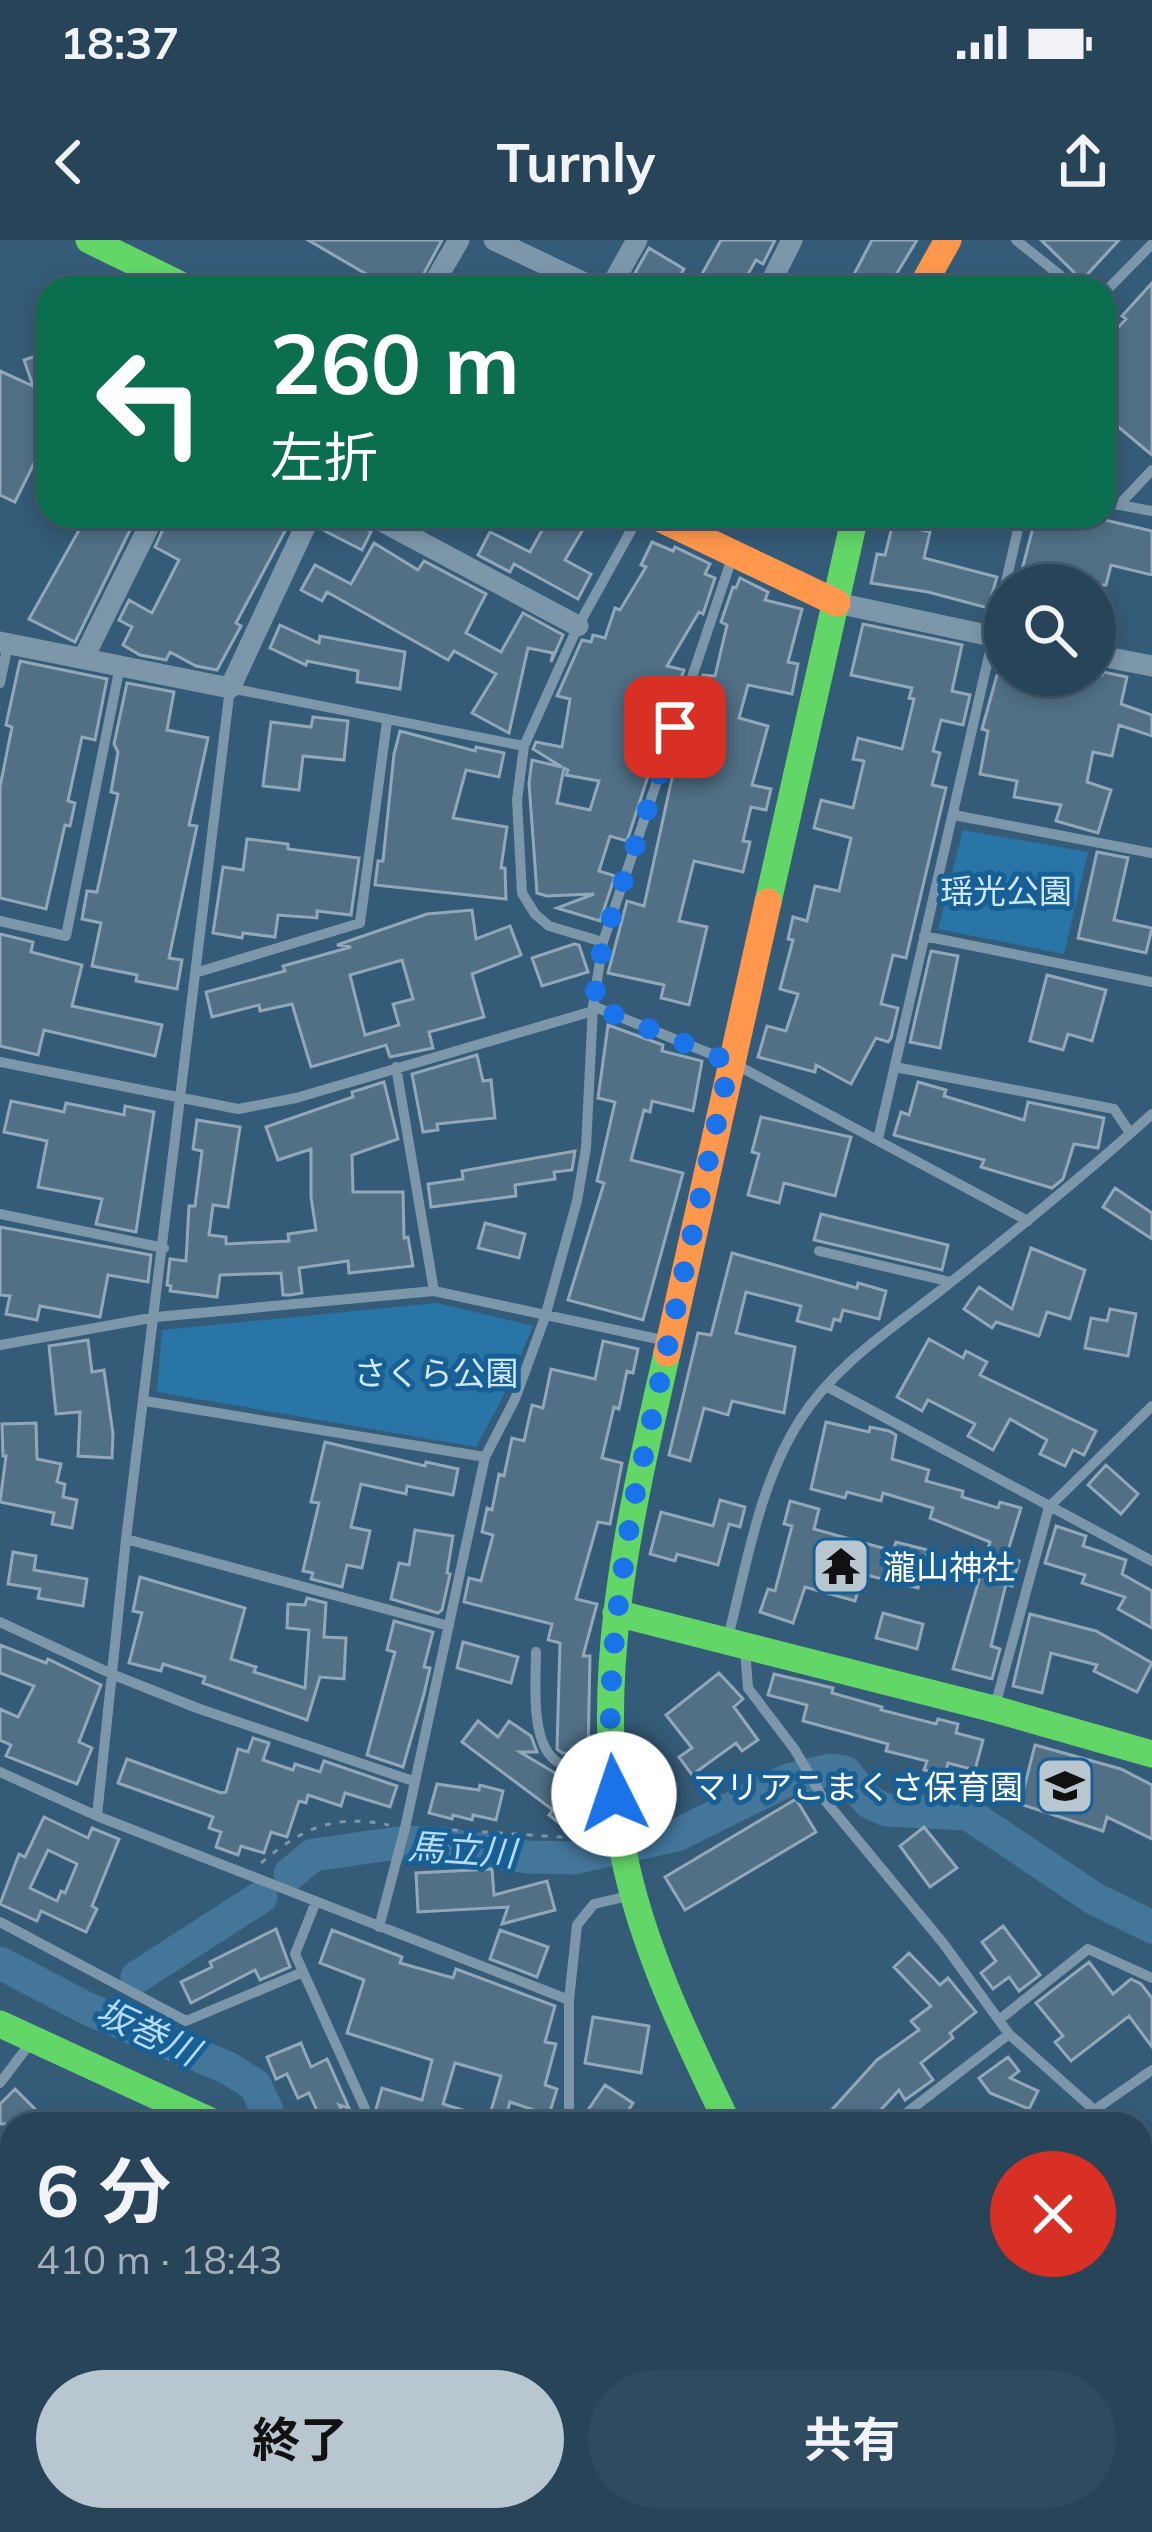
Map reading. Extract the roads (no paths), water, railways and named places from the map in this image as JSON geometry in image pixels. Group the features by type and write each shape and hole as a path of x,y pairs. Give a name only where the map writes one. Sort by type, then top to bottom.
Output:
{"street":[{"path":"89,240 162,276"},
{"path":"438,276 459,240"},
{"path":"494,240 570,276"},
{"path":"617,276 637,240"},
{"path":"774,276 793,240"},
{"path":"928,276 948,240"},
{"path":"84,657 148,528"},
{"path":"4,643 230,688 304,528"},
{"path":"394,528 578,626"},
{"path":"679,528 836,603 984,635"},
{"path":"722,2112 676,2017 618,1825 611,1764 616,1613 633,1504 852,528"},
{"path":"1116,659 1152,666"},
{"path":"616,1613 1152,1754"},
{"path":"0,2024 191,2112"}],"lane":[{"path":"1016,240 1061,276"},
{"path":"1116,281 1152,244"},
{"path":"1119,505 1152,470"},
{"path":"1116,504 1152,511"},
{"path":"603,942 549,926 535,914 522,892 517,800 524,746 578,626 632,528"},
{"path":"1012,564 1019,528"},
{"path":"380,1927 485,1457 515,1399 545,1317 577,1201 586,1148 593,1008 603,942 733,555"},
{"path":"0,683 4,643"},
{"path":"0,921 66,936 120,666"},
{"path":"97,1816 126,1539 230,688 524,746"},
{"path":"878,1139 984,694"},
{"path":"195,973 360,923 388,721"},
{"path":"954,815 1152,853"},
{"path":"924,936 1152,982"},
{"path":"0,1062 238,1109 296,1098 593,1008 730,1062 1028,1221"},
{"path":"396,1067 434,1292"},
{"path":"895,1067 1114,1109 1130,1133"},
{"path":"1099,2112 1009,2034 943,1943 823,1798 795,1750 748,1688 736,1642 773,1472 800,1419 826,1385 1152,1114"},
{"path":"0,1214 164,1248"},
{"path":"819,1251 951,1282"},
{"path":"0,1346 156,1317 434,1292 670,1341"},
{"path":"826,1385 1152,1561"},
{"path":"145,1401 485,1457"},
{"path":"994,1709 1049,1507 1152,1406"},
{"path":"126,1539 449,1626"},
{"path":"0,1622 114,1676 413,1781"},
{"path":"536,1652 536,1722 554,1761 587,1767 611,1764"},
{"path":"0,1772 315,1904 569,2000"},
{"path":"569,2112 569,2000 578,1924 594,1904 632,1882"},
{"path":"315,1904 295,1954 367,2112"},
{"path":"0,1922 186,2021 303,1972"},
{"path":"999,2020 1088,1949 1152,1978"},
{"path":"908,2112 1009,2034"},
{"path":"0,2083 33,2039"},
{"path":"1096,2109 1152,2070"}],"waterway":[{"name":"馬立川","path":"290,1874 313,1855 405,1842 574,1858 677,1835 788,1780 830,1770 845,1772 869,1802 886,1810 968,1814 1095,1899 1152,1927"},
{"name":"馬立川","path":"137,1977 261,1897"},
{"name":"坂巻川","path":"0,1963 88,2009 228,2068 255,2085 267,2112"}],"place":[{"name":"瀧山神社","path":"841,1566"},
{"name":"マリアこまくさ保育園","path":"1065,1786"}],"park label":[{"name":"瑶光公園","path":"1006,890"},
{"name":"さくら公園","path":"436,1372"}]}
